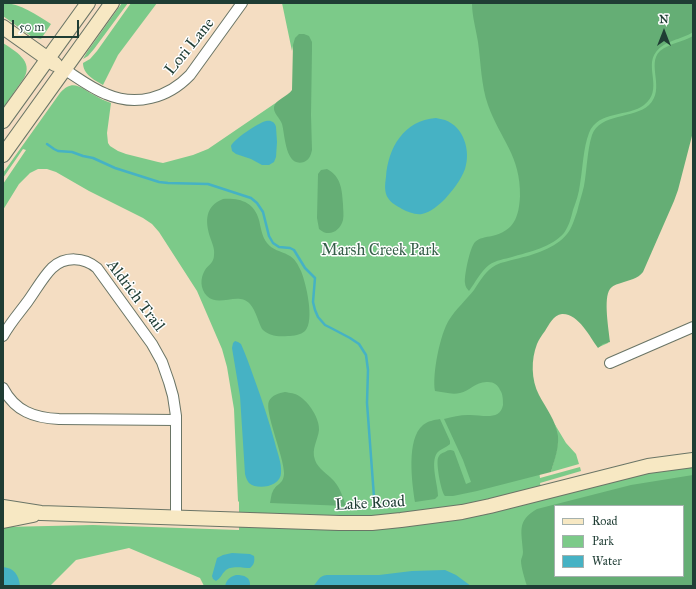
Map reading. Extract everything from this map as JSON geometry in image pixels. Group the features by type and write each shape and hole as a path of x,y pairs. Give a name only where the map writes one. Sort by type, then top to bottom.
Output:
{"street":[{"path":"3,121 88,3"},
{"path":"3,155 112,3"},
{"name":"Lori Lane","path":"64,69 96,90 115,98 124,100 140,100 159,96 174,89 190,75 198,66 242,3"},
{"path":"3,27 64,69"},
{"name":"Aldrich Trail","path":"3,336 53,267 62,262 80,259 89,262 98,268 157,352 169,382 176,420 176,517"},
{"path":"610,363 693,327"},
{"path":"3,388 11,400 20,408 29,414 40,418 176,420"},
{"name":"Lake Road","path":"3,507 41,513 372,523 455,513 490,506 648,466 693,460"},
{"name":"Lake Road","path":"3,521 41,513"}],"green space":[{"path":"3,3 22,7 51,24 41,39 32,37 3,16"},
{"path":"122,3 128,3 94,49 83,59 87,52"},
{"path":"131,3 157,3 118,55 103,85 87,73 83,67 83,63 90,59 97,51"},
{"name":"Marsh Creek Park","path":"282,3 693,3 693,100 600,288 608,343 599,347 565,297 534,344 529,387 540,478 580,467 581,471 540,483 542,493 693,460 693,586 204,586 200,578 129,548 76,560 50,586 3,586 3,527 93,525 239,530 239,502 234,409 227,367 222,349 197,291 159,232 152,224 143,218 89,191 56,172 47,169 38,169 30,173 19,184 3,210 3,184 26,150 23,149 3,178 3,173 60,93 65,88 73,85 81,87 111,103 107,133 108,143 118,151 163,163 193,155 208,149 293,92 293,46 292,51"},
{"path":"472,3 693,3 693,32 664,45 656,52 652,64 653,92 650,99 644,105 638,109 606,117 593,126 585,145 580,187 570,222 564,233 553,242 540,248 492,263 483,270 469,291 465,285 465,274 473,245 478,240 499,234 506,231 510,227 517,217 520,196 517,170 509,148 493,117 486,97 473,18"},
{"path":"299,34 309,36 312,42 312,150 307,160 304,162 293,160 289,155 282,124 274,109 277,102 292,90 293,45 295,38"},
{"path":"693,36 693,132 678,190 643,272 636,278 613,286 608,293 607,307 610,342 603,344 598,348 578,321 573,317 562,314 556,316 552,321 537,344 535,350 533,363 534,383 553,420 558,436 557,450 551,472 477,491 453,496 445,496 440,484 438,466 438,458 442,453 449,450 454,451 466,484 471,482 463,460 444,419 465,415 494,415 498,414 503,405 502,395 499,388 496,384 490,382 480,383 464,392 457,394 435,391 434,384 436,365 440,344 449,320 492,267 551,247 567,234 577,212 584,186 590,141 596,128 602,123 643,109 649,105 654,99 656,92 656,56 664,48"},
{"path":"3,43 18,53 27,66 24,78 3,108"},
{"path":"327,169 338,179 343,204 342,224 337,230 330,233 323,232 319,229 317,218 318,174 321,170"},
{"path":"223,199 241,200 250,205 257,214 265,241 274,249 290,256 297,264 301,271 309,302 309,319 308,326 305,331 297,335 290,336 271,335 262,329 254,310 245,300 212,299 207,296 203,290 202,276 214,258 214,248 207,225 208,215 213,206"},
{"path":"285,392 296,394 303,399 310,406 316,416 319,430 314,448 316,463 332,478 341,493 346,506 270,503 272,492 282,481 284,473 268,406 272,397"},
{"path":"440,419 450,444 438,452 435,457 434,468 438,496 435,499 415,502 412,473 412,451 414,440 423,425"},
{"path":"554,423 566,443 576,454 579,464 551,472 557,442"},
{"path":"693,475 693,586 527,586 521,564 523,552 521,533 523,523 526,518 530,513 537,509 631,485"}],"water":[{"path":"436,118 452,123 457,128 464,140 467,162 461,177 445,199 429,212 414,214 398,207 388,198 385,188 387,166 394,146 407,130 415,124"},
{"path":"266,121 272,122 276,127 277,142 276,157 274,162 269,165 262,165 232,151 231,146 237,139 252,128"},
{"path":"235,341 241,344 248,361 273,435 280,461 280,477 273,484 268,486 258,487 249,483 245,474 240,396 232,348"},
{"path":"232,553 250,554 254,556 253,564 250,568 233,567 227,569 216,581 212,576 217,558"},
{"path":"3,567 10,569 17,575 20,586 3,586"},
{"path":"445,570 456,575 471,586 313,586 320,578 327,575 379,575 412,571"},
{"path":"236,575 246,577 249,580 250,586 225,586 229,579"}],"waterway":[{"path":"47,144 58,151 72,152 93,158 115,168 159,182 208,184 251,198 257,203 263,212 269,236 273,243 279,247 294,250 305,268 315,278 313,302 318,317 325,325 359,344 366,355 368,370 367,403 374,497"}]}
